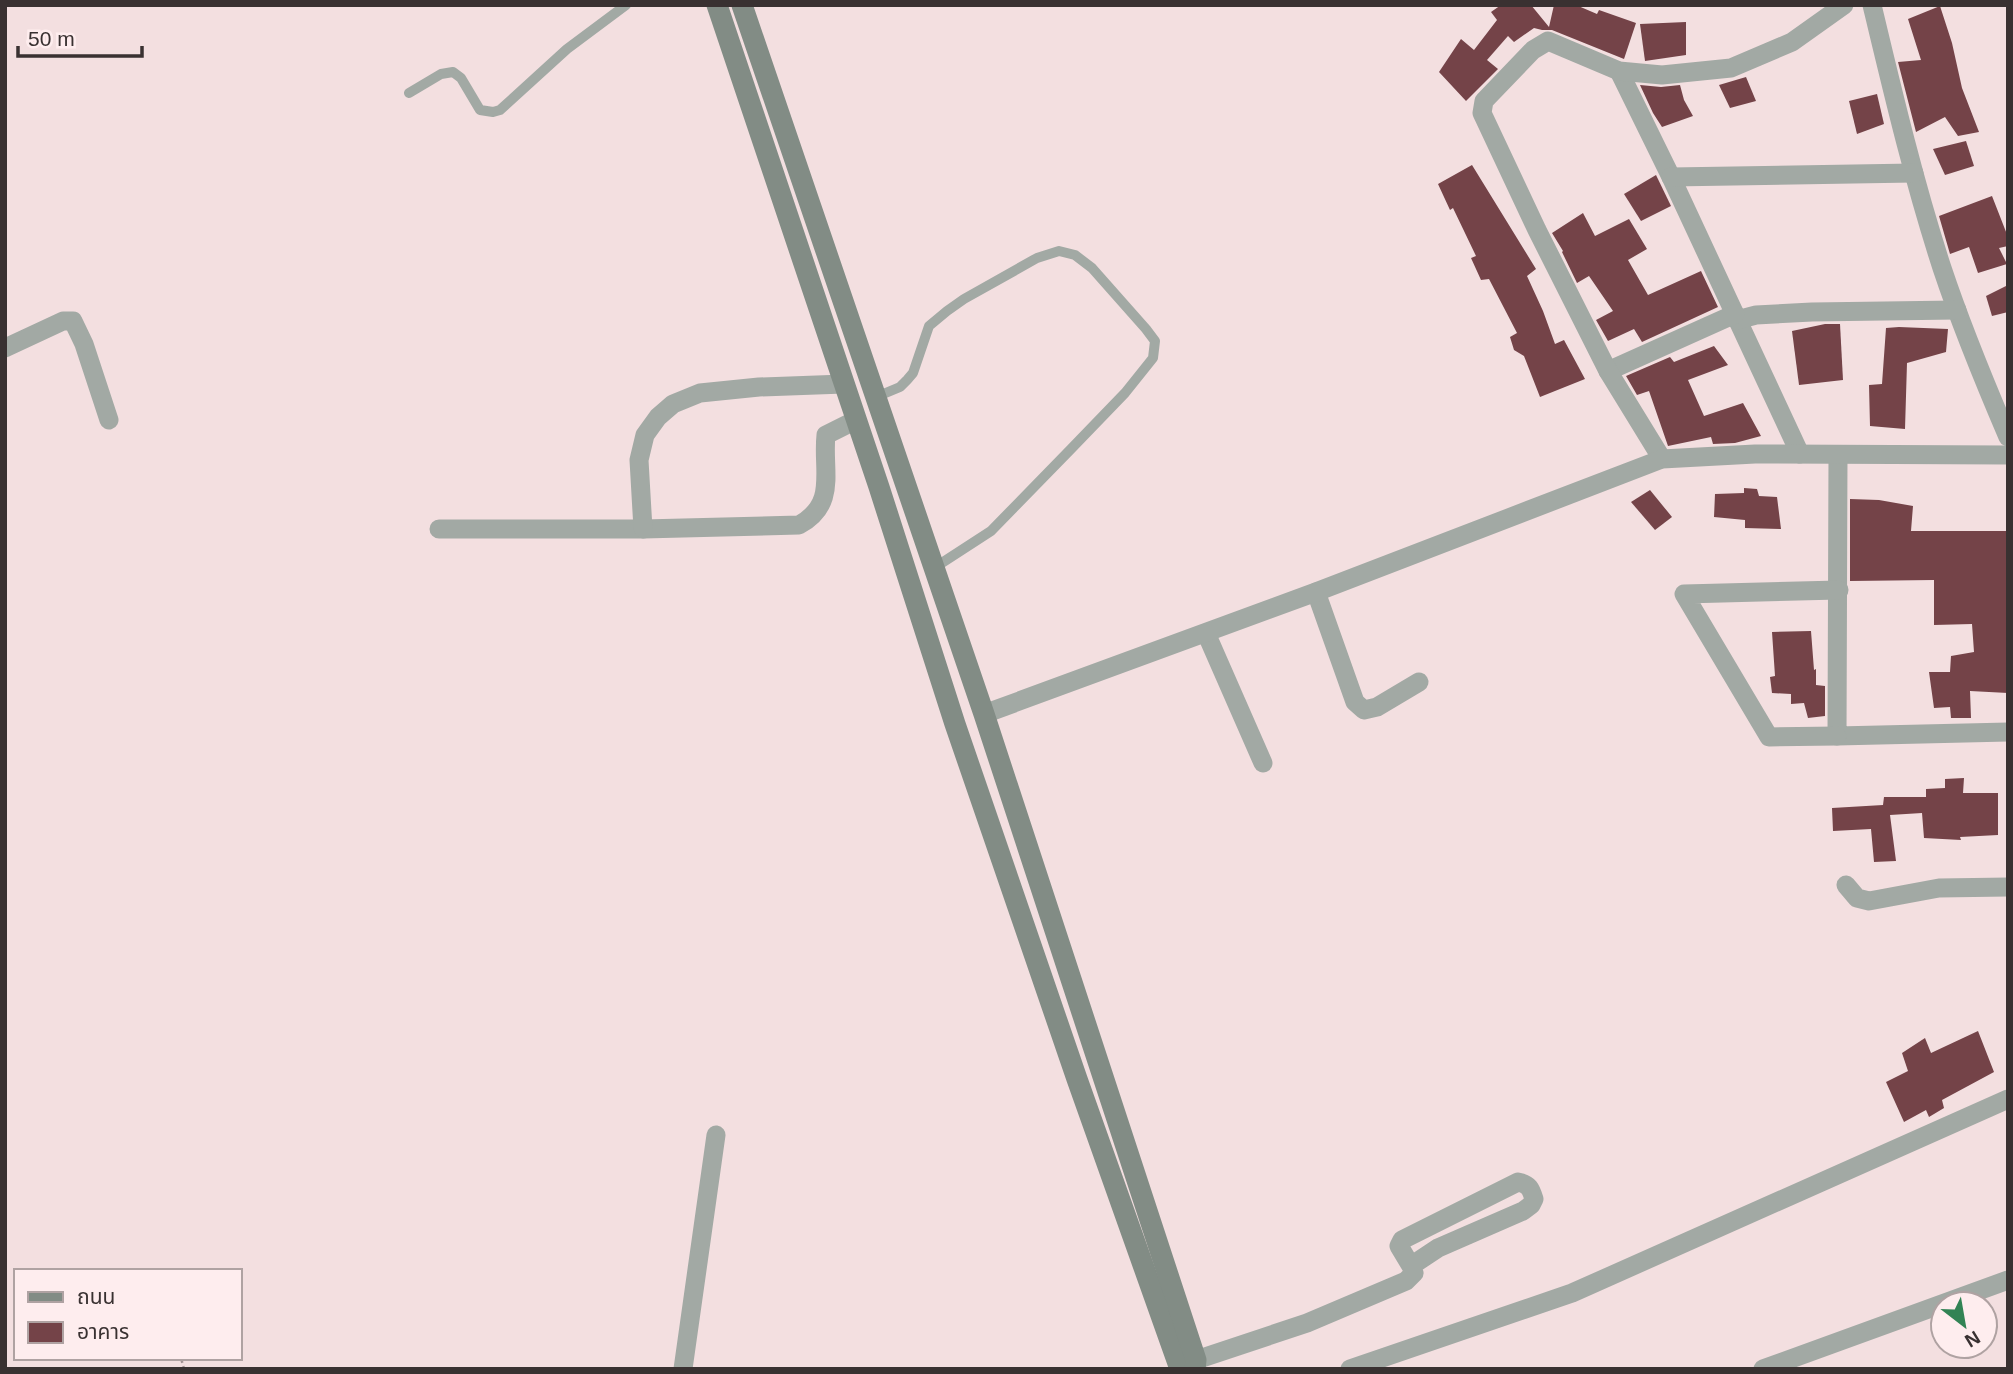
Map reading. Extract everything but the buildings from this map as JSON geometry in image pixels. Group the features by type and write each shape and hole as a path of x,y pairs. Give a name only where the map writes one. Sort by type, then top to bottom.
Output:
{"main road":[{"path":"717,5 955,724 1077,1079 1190,1366"},
{"path":"742,5 984,715 1190,1366"}],"street":[{"path":"1662,459 1608,371 1537,230 1482,113 1485,101 1533,50 1548,41 1619,71 1662,75 1731,68 1793,42 1844,5"},
{"path":"1872,5 1914,173 1942,269 1980,372 2008,437"},
{"path":"1619,71 1800,454"},
{"path":"1671,177 1914,173"},
{"path":"1608,371 1736,317 1812,312 1957,310"},
{"path":"5,348 62,321 72,321 84,344 109,420"},
{"path":"643,529 639,460 642,447 645,435 673,404 700,393 759,387 844,384"},
{"path":"439,529 643,529 799,524 816,514 827,486 825,435 856,420"},
{"path":"984,715 1316,592 1662,459 1755,454 2008,455"},
{"path":"1837,736 1838,454"},
{"path":"1839,590 1684,594 1769,737 2008,732"},
{"path":"1316,592 1354,702 1364,710 1377,707 1419,682"},
{"path":"1206,633 1263,763"},
{"path":"1846,885 1857,898 1869,901 1939,888 2008,887"},
{"path":"1350,1369 1572,1293 2008,1099"},
{"path":"683,1369 716,1135"},
{"path":"1190,1366 1387,1291 1412,1277 1414,1273 1399,1246 1402,1240 1518,1182 1527,1184 1531,1189 1534,1199 1523,1211 1438,1248 1411,1266"},
{"path":"1763,1369 2008,1280"}],"lane":[{"path":"409,93 441,74 453,72 461,78 480,110 493,113 500,110 567,49 626,5"},
{"path":"876,397 900,387 907,380 929,326 947,311 1037,258 1059,251 1075,256 1092,268 1154,341 1153,358 1125,393 1070,450 991,531 934,569"}]}
